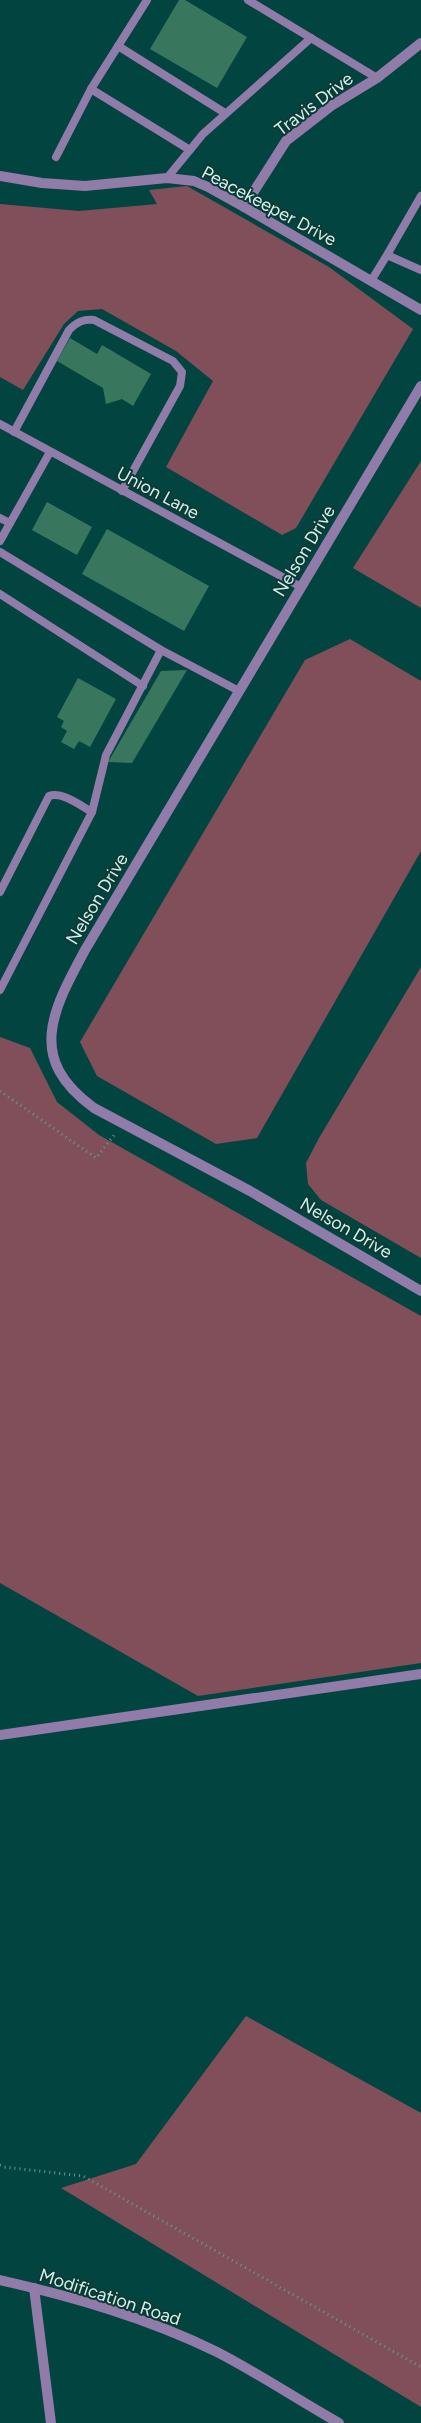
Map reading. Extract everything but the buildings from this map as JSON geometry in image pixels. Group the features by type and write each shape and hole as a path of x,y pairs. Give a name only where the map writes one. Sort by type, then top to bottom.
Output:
{"street":[{"name":"Travis Drive","path":"244,206 286,141 331,106 377,78 420,44"},
{"name":"Peacekeeper Drive","path":"0,176 40,183 85,186 167,178 181,178 201,184 244,206 421,310"},
{"name":"Nelson Drive","path":"421,386 84,950 57,1006 51,1044 55,1065 63,1081 77,1096 250,1192 421,1291"},
{"path":"0,1735 421,1674"},
{"name":"Modification Road","path":"0,2280 82,2301 148,2323 217,2353 339,2423"},
{"path":"34,2288 51,2423"}],"lane":[{"path":"56,157 92,89 147,0"},
{"path":"248,0 377,78"},
{"path":"167,178 203,134 311,38"},
{"path":"118,46 226,113"},
{"path":"92,89 190,150"},
{"path":"371,281 421,196"},
{"path":"387,256 421,270"},
{"path":"14,432 69,330 86,319 94,320 174,361 182,372 180,386 122,491"},
{"name":"Union Lane","path":"0,424 301,587"},
{"path":"0,541 50,452"},
{"path":"0,518 10,523"},
{"path":"0,552 161,650 239,691"},
{"path":"0,594 143,686"},
{"path":"0,990 92,812 106,755 161,650"},
{"path":"0,892 50,796 54,794 61,796 92,812"}],"path":[{"path":"0,1091 96,1158 123,1123"},
{"path":"0,2165 4,2168 82,2176 421,2367"}],"shaded area":[{"path":"187,186 329,267 413,329 296,528 282,535 166,467 213,381 176,351 102,309 78,311 64,324 23,390 0,377 0,204 79,211 157,204 149,190"},
{"path":"421,461 421,608 353,568"},
{"path":"350,639 421,681 421,851 257,1138 216,1144 97,1076 80,1042 305,660"},
{"path":"421,967 421,1258 321,1200 308,1184 306,1163"},
{"path":"0,1037 30,1048 57,1102 99,1135 421,1316 421,1663 198,1696 0,1583"},
{"path":"246,2016 421,2113 421,2407 61,2188 136,2164"}]}
